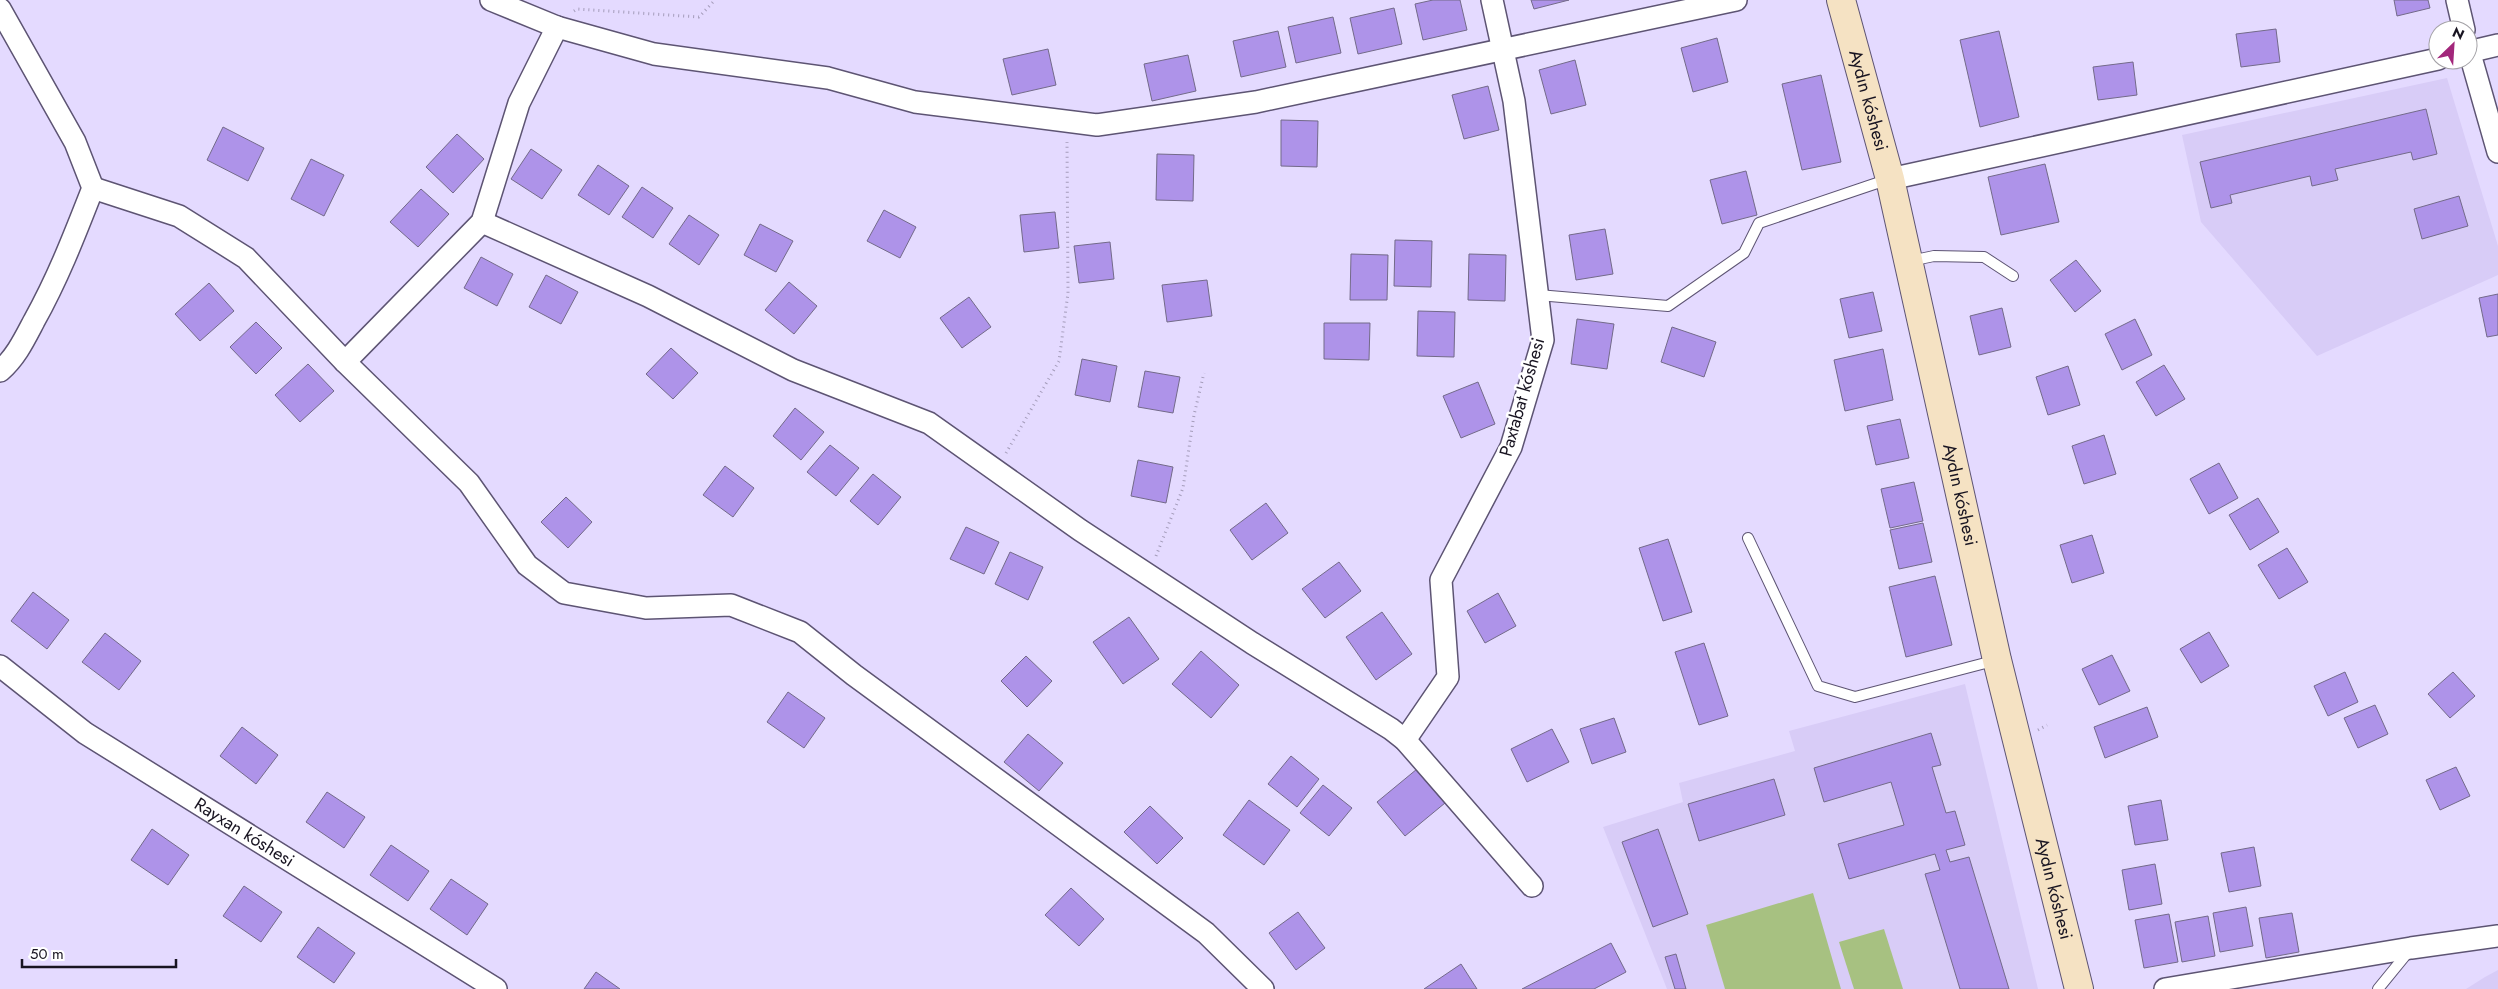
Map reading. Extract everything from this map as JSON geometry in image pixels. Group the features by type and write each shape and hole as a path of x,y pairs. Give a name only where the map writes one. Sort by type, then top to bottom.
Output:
{"street":[{"path":"491,0 557,26 654,54 828,78 915,102 1098,125 1256,102 1736,0"},
{"name":"Paxtabat kóshesi","path":"1405,740 1448,677 1441,580 1511,448 1543,340 1514,101 1492,0"},
{"name":"Aydın kóshesi","path":"1841,0 1890,179 1910,262 1997,660 2079,989"},
{"path":"2457,0 2462,20"},
{"path":"0,9 75,142 93,188 63,264 42,307 14,358 0,371"},
{"path":"345,362 482,222 519,103 557,26"},
{"path":"2478,49 2498,45"},
{"path":"1890,179 2428,61"},
{"path":"2474,70 2498,152"},
{"path":"93,188 180,216 246,258 345,362 469,483 527,565 564,593 646,608 731,606 800,632 854,675 1206,933 1263,989"},
{"path":"482,222 648,296 792,370 929,423 1080,530 1252,643 1391,729 1405,740 1532,886"},
{"name":"Rayxan kóshesi","path":"0,666 86,733 496,989"},
{"path":"2165,989 2411,948 2498,936"}],"lane":[{"path":"1538,295 1668,306 1744,253 1759,223 1890,179"},
{"path":"1910,262 1934,256 1984,258 2013,276"},
{"path":"1748,538 1818,686 1856,697 1997,660"},
{"path":"2378,989 2411,948"}],"path":[{"path":"557,26 577,9 699,17 715,0"},
{"path":"996,470 1059,361 1068,293 1066,121"},
{"path":"1148,574 1183,488 1194,415 1204,374"}],"shaded area":[{"path":"2447,78 2498,246 2498,275 2317,356 2201,222 2182,135"},
{"path":"1965,684 2038,989 1667,989 1603,827 1683,802 1679,783 1795,751 1789,731"},
{"path":"2498,970 2498,989 2466,989 2485,977"}],"green space":[{"path":"1813,893 1841,989 1725,989 1706,925"},
{"path":"1884,929 1903,989 1854,989 1839,942"}],"building":[{"path":"1433,0 1460,0 1467,30 1423,40 1415,4"},
{"path":"1531,0 1569,0 1534,9"},
{"path":"2394,0 2428,0 2430,8 2397,16"},
{"path":"1394,8 1402,44 1358,54 1350,18"},
{"path":"1333,17 1341,53 1296,63 1288,27"},
{"path":"2276,29 2280,62 2241,67 2236,34"},
{"path":"1278,31 1286,67 1241,77 1233,41"},
{"path":"1999,31 2019,117 1980,127 1960,40"},
{"path":"1717,38 1728,82 1693,92 1681,48"},
{"path":"1048,49 1056,85 1012,95 1003,59"},
{"path":"1188,55 1196,91 1152,101 1144,64"},
{"path":"1575,60 1586,105 1551,114 1539,70"},
{"path":"2133,62 2137,95 2098,100 2093,67"},
{"path":"1821,75 1841,162 1802,170 1782,84"},
{"path":"1488,86 1499,130 1464,139 1452,95"},
{"path":"2426,109 2437,154 2413,160 2411,152 2335,169 2338,180 2312,186 2310,176 2230,195 2232,203 2211,208 2200,162"},
{"path":"1281,120 1318,121 1317,167 1281,166"},
{"path":"223,127 264,148 248,181 207,160"},
{"path":"457,134 484,159 453,193 426,167"},
{"path":"531,149 562,170 542,199 511,179"},
{"path":"1157,154 1194,155 1193,201 1156,200"},
{"path":"311,159 344,175 324,216 291,199"},
{"path":"2045,164 2059,222 2001,235 1988,177"},
{"path":"598,165 629,186 609,215 578,195"},
{"path":"1746,171 1757,215 1722,224 1710,180"},
{"path":"642,187 673,208 653,238 622,217"},
{"path":"421,189 449,214 418,247 390,222"},
{"path":"2459,196 2468,226 2422,239 2414,209"},
{"path":"884,210 916,227 900,258 867,241"},
{"path":"1055,212 1059,248 1024,252 1020,215"},
{"path":"689,215 719,235 699,265 669,244"},
{"path":"760,224 793,241 776,272 744,255"},
{"path":"1605,229 1613,274 1576,280 1569,235"},
{"path":"1395,240 1432,241 1431,287 1394,286"},
{"path":"1110,242 1114,279 1079,283 1074,246"},
{"path":"1351,254 1388,255 1387,300 1350,300"},
{"path":"1469,254 1506,255 1505,301 1468,300"},
{"path":"481,257 513,274 497,306 464,288"},
{"path":"2076,260 2101,291 2075,312 2050,280"},
{"path":"546,275 578,292 561,324 529,307"},
{"path":"1207,280 1212,316 1167,322 1162,285"},
{"path":"789,282 817,306 794,334 765,310"},
{"path":"209,283 234,311 200,341 175,314"},
{"path":"1873,292 1882,331 1849,338 1840,299"},
{"path":"2498,294 2498,335 2487,337 2479,298"},
{"path":"969,297 991,327 962,348 940,318"},
{"path":"2002,308 2011,347 1979,355 1970,316"},
{"path":"1418,311 1455,312 1454,357 1417,356"},
{"path":"1577,319 1614,324 1607,369 1571,364"},
{"path":"2135,319 2152,355 2122,370 2105,334"},
{"path":"256,322 282,348 256,374 230,347"},
{"path":"1324,323 1370,323 1369,360 1324,359"},
{"path":"1672,327 1716,342 1704,377 1661,362"},
{"path":"671,348 698,373 673,399 646,374"},
{"path":"1883,349 1893,400 1845,411 1834,360"},
{"path":"1082,359 1117,366 1110,402 1075,395"},
{"path":"308,364 334,391 300,422 275,395"},
{"path":"2164,365 2185,399 2156,416 2136,382"},
{"path":"2068,366 2080,405 2048,415 2036,377"},
{"path":"1145,371 1180,377 1173,413 1138,407"},
{"path":"1478,382 1495,424 1461,438 1443,396"},
{"path":"795,408 824,432 801,460 773,436"},
{"path":"1900,419 1909,458 1876,465 1867,426"},
{"path":"2104,435 2116,474 2084,484 2072,446"},
{"path":"830,445 859,468 836,496 807,472"},
{"path":"1138,460 1173,467 1166,503 1131,496"},
{"path":"2219,463 2238,498 2209,514 2190,479"},
{"path":"725,466 754,488 733,517 703,495"},
{"path":"873,474 901,497 878,525 850,501"},
{"path":"1914,482 1923,521 1890,528 1881,489"},
{"path":"566,497 592,522 568,548 541,522"},
{"path":"2258,498 2279,532 2250,550 2229,515"},
{"path":"1266,503 1288,533 1252,560 1230,530"},
{"path":"1923,523 1932,562 1899,569 1890,530"},
{"path":"966,527 999,542 984,574 950,559"},
{"path":"2092,535 2104,573 2072,583 2060,545"},
{"path":"1668,539 1692,612 1663,621 1639,548"},
{"path":"2287,548 2308,582 2279,599 2258,565"},
{"path":"1010,552 1043,567 1028,600 995,584"},
{"path":"1339,562 1361,591 1325,618 1302,589"},
{"path":"1935,576 1952,645 1906,657 1889,587"},
{"path":"33,592 69,620 47,649 11,621"},
{"path":"1498,593 1516,626 1485,643 1467,611"},
{"path":"1382,612 1412,654 1376,680 1346,637"},
{"path":"1129,617 1159,659 1123,684 1093,642"},
{"path":"2209,632 2229,666 2201,683 2180,649"},
{"path":"105,633 141,661 119,690 82,662"},
{"path":"1704,643 1728,716 1699,725 1675,652"},
{"path":"1201,651 1239,685 1211,718 1172,684"},
{"path":"2112,655 2130,691 2099,705 2082,669"},
{"path":"1026,656 1052,681 1027,707 1001,681"},
{"path":"2345,672 2358,702 2328,716 2314,686"},
{"path":"2453,672 2475,696 2450,718 2428,694"},
{"path":"788,692 825,718 804,748 767,722"},
{"path":"2375,705 2388,734 2358,748 2344,718"},
{"path":"2147,707 2158,737 2105,758 2094,727"},
{"path":"1614,718 1626,752 1592,764 1580,729"},
{"path":"242,727 278,755 256,784 220,756"},
{"path":"1552,729 1569,762 1527,782 1511,749"},
{"path":"1931,733 1941,765 1932,767 1946,813 1955,811 1965,845 1946,850 1950,862 1969,857 2009,989 1960,989 1925,874 1940,870 1935,854 1849,879 1838,844 1904,825 1891,782 1824,802 1814,768"},
{"path":"1028,734 1063,763 1039,791 1004,762"},
{"path":"1291,756 1319,779 1297,807 1268,784"},
{"path":"2456,767 2470,796 2440,810 2426,780"},
{"path":"1417,769 1445,803 1405,836 1377,802"},
{"path":"1774,779 1785,815 1699,841 1688,804"},
{"path":"1323,785 1352,808 1329,836 1300,813"},
{"path":"327,792 365,817 344,848 306,822"},
{"path":"1249,800 1290,830 1264,865 1223,835"},
{"path":"2161,800 2168,840 2135,845 2128,806"},
{"path":"1150,806 1183,838 1157,864 1124,832"},
{"path":"152,829 189,855 168,885 131,860"},
{"path":"1658,829 1688,914 1653,927 1622,842"},
{"path":"391,845 429,871 408,901 370,875"},
{"path":"2254,847 2261,886 2229,892 2221,853"},
{"path":"2155,864 2162,904 2129,910 2122,870"},
{"path":"451,879 488,904 467,935 430,909"},
{"path":"244,886 282,912 261,942 223,916"},
{"path":"1071,888 1104,919 1079,946 1045,915"},
{"path":"2246,907 2253,946 2220,952 2213,913"},
{"path":"1298,912 1325,948 1296,970 1269,933"},
{"path":"2292,913 2299,952 2266,958 2259,918"},
{"path":"2169,914 2178,962 2144,968 2135,920"},
{"path":"2208,916 2215,956 2182,962 2175,922"},
{"path":"318,927 355,953 334,983 297,957"},
{"path":"1611,943 1626,972 1594,989 1522,989"},
{"path":"1676,954 1686,989 1675,989 1665,957"},
{"path":"1461,964 1477,989 1424,989"},
{"path":"596,972 620,989 584,989"}]}
